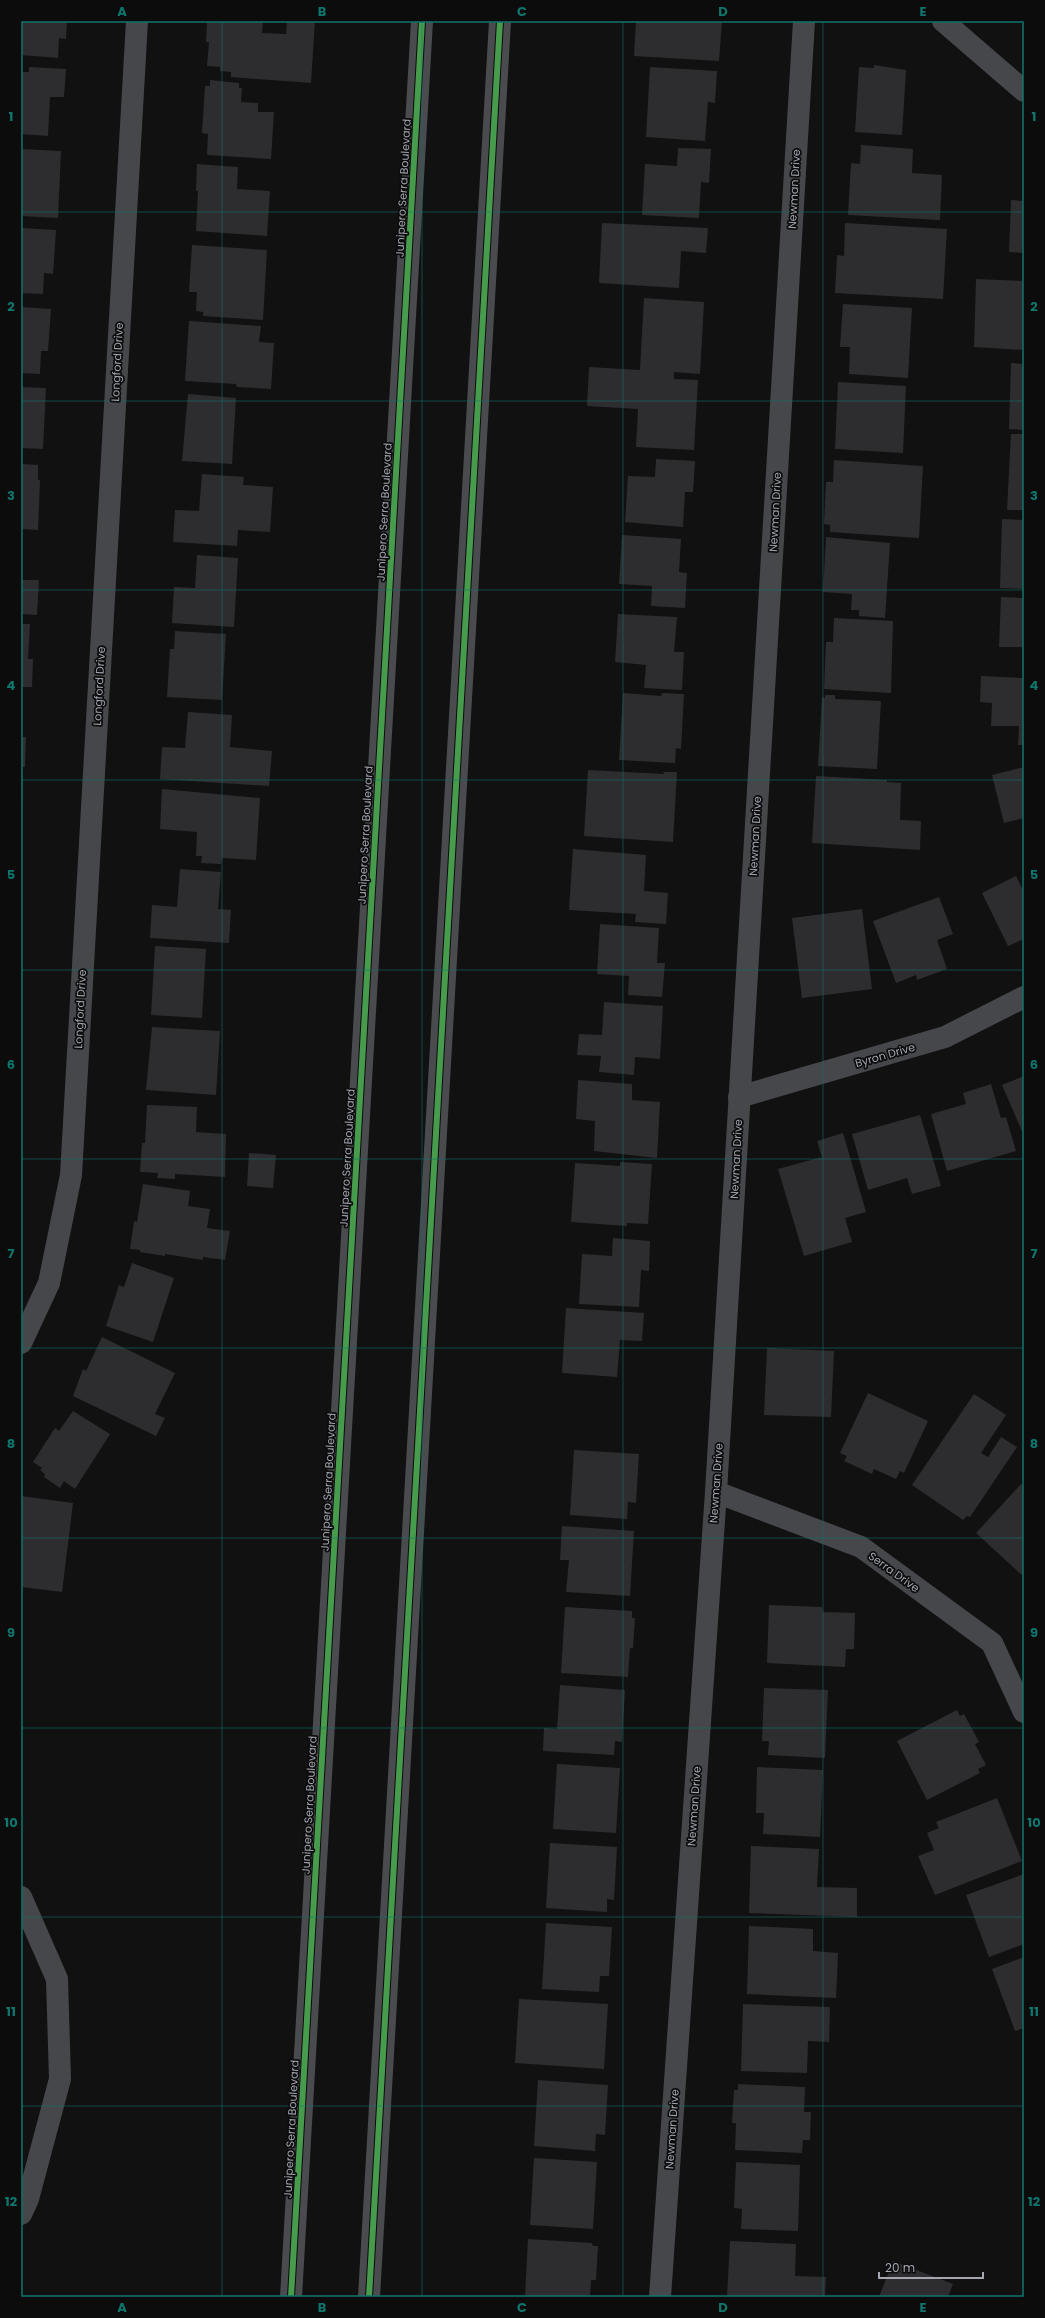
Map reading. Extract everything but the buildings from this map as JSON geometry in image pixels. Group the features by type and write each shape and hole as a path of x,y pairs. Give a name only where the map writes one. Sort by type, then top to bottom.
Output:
{"main road":[{"name":"Junipero Serra Boulevard","path":"291,2297 422,21"},
{"path":"369,2297 500,21"}],"street":[{"name":"Longford Drive","path":"21,1342 49,1283 71,1175 137,21"},
{"name":"Newman Drive","path":"660,2297 716,1492 804,21"},
{"path":"943,21 1024,91"},
{"name":"Byron Drive","path":"739,1097 945,1037 1024,997"},
{"name":"Serra Drive","path":"716,1492 861,1547 992,1644 1024,1712"},
{"path":"21,1897 57,1979 60,2080 28,2199 21,2214"}],"cycle path":[{"path":"291,2297 422,21"},
{"path":"369,2297 500,21"}]}
